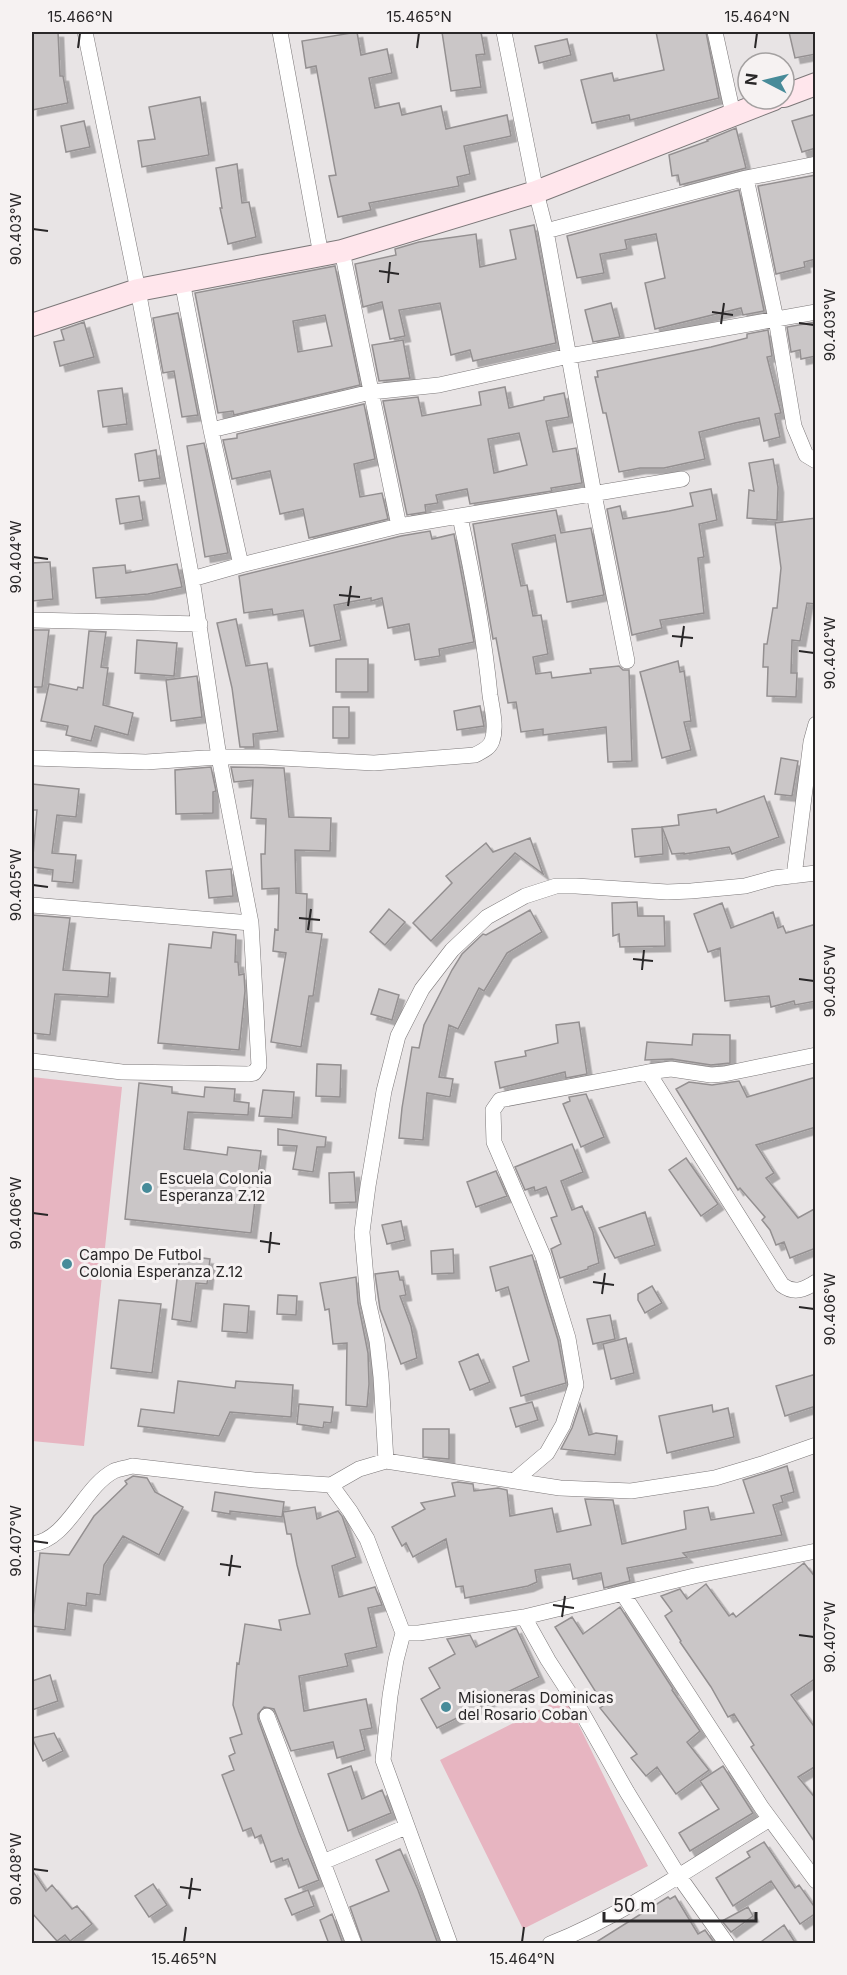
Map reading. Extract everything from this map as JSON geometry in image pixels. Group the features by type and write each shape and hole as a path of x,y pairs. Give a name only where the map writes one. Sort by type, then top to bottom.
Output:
{"street":[{"path":"32,1061 122,1072 254,1073 259,1066 251,923 219,757 192,579 138,290 85,32"},
{"path":"280,32 331,253 371,392 399,526"},
{"path":"504,32 546,231 627,661"},
{"path":"715,32 733,114"},
{"path":"796,92 816,84"},
{"path":"32,325 138,290 331,253 536,192 741,111"},
{"path":"546,231 746,178 816,164"},
{"path":"746,178 776,319 794,426 806,455 816,461"},
{"path":"182,281 211,430 241,565"},
{"path":"211,430 371,392 439,385 569,356 816,312"},
{"path":"192,579 399,526 682,479"},
{"path":"32,758 146,762 219,757 374,763 475,755 486,750 492,742 494,728 475,585 460,517"},
{"path":"32,620 200,624"},
{"path":"794,876 811,742 816,724"},
{"path":"386,1461 381,1377 377,1341 368,1301 362,1232 384,1091 399,1036 422,989 452,950 487,917 525,896 556,886 667,892 691,891 745,886 774,878 816,873"},
{"path":"32,905 251,923"},
{"path":"514,1481 546,1454 563,1425 576,1385 568,1338 543,1256 494,1142 493,1110 500,1100 648,1072 671,1070 711,1075 724,1074 816,1055"},
{"path":"648,1072 782,1285 789,1290 796,1291 816,1282"},
{"path":"32,1544 52,1537 104,1479 114,1471 132,1466 254,1480 331,1485 359,1468 386,1461 560,1488 631,1491 715,1478 816,1445"},
{"path":"331,1485 367,1539 403,1633 396,1660 383,1760 450,1944"},
{"path":"403,1633 419,1633 524,1617 694,1576 814,1556"},
{"path":"623,1594 770,1818 816,1881"},
{"path":"524,1617 678,1875 727,1944"},
{"path":"267,1716 354,1944"},
{"path":"550,1944 580,1932 770,1818"},
{"path":"323,1862 406,1827"}],"shaded area":[{"name":"Campo De Futbol Colonia Esperanza Z.12","path":"32,1077 122,1087 84,1446 32,1441"},
{"path":"565,1697 648,1866 523,1929 440,1760"}],"building":[{"path":"32,32 58,32 60,76 63,76 68,103 32,110"},
{"path":"357,32 361,55 387,49 392,73 369,78 375,108 399,103 402,115 441,106 446,129 507,115 511,136 464,146 470,174 457,177 459,186 369,203 371,210 338,217 329,176 336,175 316,66 306,68 302,41"},
{"path":"442,32 481,32 485,54 476,55 481,87 451,91"},
{"path":"656,32 706,32 719,98 630,120 629,115 592,123 581,80 612,73 614,81 664,70"},
{"path":"789,32 816,32 816,54 796,58 796,51 793,51"},
{"path":"567,39 571,55 539,63 535,46"},
{"path":"200,97 209,155 142,167 138,141 155,139 149,107"},
{"path":"816,114 816,148 802,152 792,121"},
{"path":"84,121 90,147 66,152 61,126"},
{"path":"736,128 746,168 680,185 678,175 672,176 669,155"},
{"path":"237,164 242,203 249,202 256,237 228,244 220,208 222,208 216,168"},
{"path":"816,175 816,259 804,262 805,267 776,274 758,186"},
{"path":"739,190 764,311 743,315 741,308 655,329 645,283 665,278 656,234 625,240 627,249 600,254 604,273 577,278 567,236"},
{"path":"534,225 556,343 473,361 470,350 451,355 440,303 399,310 405,336 390,339 382,302 363,307 355,264 396,255 395,249 419,242 476,234 480,267 516,259 510,230"},
{"path":"335,266 360,385 234,415 233,411 218,413 195,293","holes":["325,315 332,346 298,352 293,321"]},
{"path":"611,303 620,337 593,342 585,310"},
{"path":"178,313 198,415 182,417 174,371 163,373 153,318"},
{"path":"84,322 94,357 60,366 54,342 64,340 61,330"},
{"path":"816,322 816,356 801,359 800,350 791,352 787,327"},
{"path":"768,330 772,356 767,357 781,413 775,414 780,437 764,441 759,418 735,423 699,432 705,459 664,468 640,468 619,472 606,413 603,413 595,377 598,377 597,371 711,347 747,338 747,334"},
{"path":"403,340 410,378 379,381 372,345"},
{"path":"505,387 509,408 564,393 569,417 546,421 553,452 576,448 582,483 551,488 552,491 470,504 467,489 436,495 438,503 425,505 426,512 407,515 383,401 418,397 422,416 481,405 479,392","holes":["519,433 527,465 494,473 488,439"]},
{"path":"122,388 127,424 103,427 98,391"},
{"path":"364,404 375,459 354,464 360,497 382,493 388,519 309,538 303,509 280,514 270,471 232,479 223,440 237,438 237,434"},
{"path":"204,443 228,553 205,557 187,446"},
{"path":"156,450 160,478 139,481 135,454"},
{"path":"773,459 778,487 777,520 747,518 749,490 754,491 749,463"},
{"path":"711,489 717,520 699,524 704,557 698,558 704,613 660,620 662,628 632,635 607,509 620,506 623,519 669,511 693,506 690,493"},
{"path":"139,496 143,520 120,524 116,499"},
{"path":"556,510 561,533 591,528 604,595 567,602 555,535 512,544 521,586 527,585 533,616 541,615 548,654 533,657 536,674 551,672 552,678 591,673 590,669 619,666 623,670 629,670 632,761 608,762 606,727 543,735 543,729 521,732 516,702 508,703 496,638 493,639 473,524"},
{"path":"816,518 816,604 807,603 800,641 792,640 791,673 797,673 796,697 767,696 768,667 763,667 764,644 767,644 773,608 777,608 781,568 775,523"},
{"path":"430,531 432,539 454,534 474,642 439,649 440,656 415,660 409,624 388,628 382,598 334,605 341,640 310,646 303,610 273,615 272,609 244,613 239,576"},
{"path":"50,562 53,599 32,601 32,563"},
{"path":"177,564 182,587 148,594 96,598 93,568 125,565 126,573"},
{"path":"236,619 246,666 267,663 278,731 253,734 254,747 240,747 232,688 217,623"},
{"path":"32,630 49,630 42,687 32,687"},
{"path":"89,631 106,632 101,667 108,668 103,705 133,713 128,735 95,726 91,741 66,735 68,726 41,721 49,684 77,690 78,687 83,688"},
{"path":"137,640 177,643 174,676 135,673"},
{"path":"336,659 368,659 368,692 336,692"},
{"path":"678,661 680,672 684,671 691,721 684,722 691,750 662,758 640,672"},
{"path":"197,676 202,717 171,721 166,680"},
{"path":"480,706 484,726 457,730 454,711"},
{"path":"333,707 349,707 349,738 333,738"},
{"path":"781,758 798,761 792,796 775,794"},
{"path":"211,767 216,791 213,792 213,813 176,814 175,770"},
{"path":"231,767 284,768 289,817 331,818 330,851 295,850 296,893 307,894 306,932 322,934 313,996 309,996 301,1047 271,1042 286,953 273,951 275,929 278,930 279,888 262,889 261,854 265,854 266,819 251,818 253,780 234,782"},
{"path":"32,784 79,789 76,817 57,815 52,853 76,855 73,883 52,881 53,870 32,867 37,810 32,810"},
{"path":"764,796 779,837 732,854 729,847 672,854 662,827 679,825 678,815 716,809 717,813"},
{"path":"662,827 663,854 635,857 632,829"},
{"path":"530,838 543,874 515,853 431,941 413,923 452,883 446,876 486,843 493,852"},
{"path":"231,869 233,896 209,898 206,871"},
{"path":"637,902 638,916 664,916 665,946 620,947 619,934 613,936 612,903"},
{"path":"722,903 731,928 773,912 778,928 783,926 786,933 816,924 816,1001 795,1005 794,1001 771,1007 769,996 725,1001 720,948 708,952 694,914"},
{"path":"389,909 405,922 385,945 370,932"},
{"path":"530,910 542,932 507,953 484,991 479,988 458,1029 449,1025 439,1077 453,1079 450,1097 427,1093 423,1140 399,1138 412,1047 419,1048 424,1025 452,970 462,954 483,934 486,935"},
{"path":"32,915 70,918 63,970 110,973 108,997 55,994 50,1035 32,1033"},
{"path":"213,932 236,935 235,962 238,962 239,975 244,974 245,991 239,1050 158,1043 169,944 211,948"},
{"path":"379,989 399,995 392,1020 371,1014"},
{"path":"579,1022 587,1074 566,1078 565,1072 500,1088 495,1062 526,1056 525,1051 558,1043 556,1025"},
{"path":"693,1034 730,1035 730,1063 711,1065 672,1059 645,1060 647,1042 692,1045"},
{"path":"317,1064 341,1065 340,1097 316,1096"},
{"path":"816,1077 816,1127 756,1145 774,1173 766,1178 798,1218 816,1208 816,1248 790,1258 784,1242 776,1245 770,1230 762,1220 765,1217 740,1188 738,1190 676,1089 689,1082 712,1085 739,1081 747,1097"},
{"path":"139,1083 172,1087 172,1093 204,1097 205,1087 235,1089 234,1101 249,1103 248,1115 188,1112 184,1149 227,1155 228,1147 261,1151 251,1233 125,1219"},
{"path":"263,1090 294,1092 292,1118 259,1116"},
{"path":"586,1094 604,1137 581,1147 563,1104 570,1101 569,1097"},
{"path":"278,1129 326,1137 325,1147 317,1147 313,1172 293,1169 297,1146 278,1145"},
{"path":"572,1144 583,1172 561,1181 572,1210 582,1206 593,1232 599,1263 560,1278 551,1249 561,1244 551,1218 557,1216 546,1187 535,1191 534,1187 525,1190 515,1167"},
{"path":"686,1158 718,1204 701,1216 669,1170"},
{"path":"496,1171 507,1196 476,1207 467,1182"},
{"path":"354,1172 356,1202 330,1203 329,1173"},
{"path":"645,1212 655,1245 615,1258 599,1228"},
{"path":"401,1221 405,1240 387,1244 382,1225"},
{"path":"453,1249 454,1273 432,1274 431,1251"},
{"path":"180,1255 210,1259 207,1284 196,1283 191,1322 172,1319"},
{"path":"532,1255 558,1340 566,1383 521,1396 513,1367 529,1361 508,1287 496,1291 490,1267"},
{"path":"398,1271 400,1280 403,1280 406,1295 400,1296 411,1326 417,1358 401,1364 380,1309 375,1274"},
{"path":"356,1277 358,1303 368,1353 367,1407 346,1405 347,1343 333,1344 329,1309 325,1310 320,1283"},
{"path":"652,1286 662,1303 645,1313 638,1300 638,1294"},
{"path":"278,1295 297,1296 296,1315 277,1314"},
{"path":"119,1300 161,1304 152,1373 111,1368"},
{"path":"224,1304 249,1306 247,1333 222,1331"},
{"path":"610,1315 615,1339 593,1344 587,1319"},
{"path":"626,1338 634,1373 611,1379 603,1344"},
{"path":"478,1354 490,1382 470,1390 459,1362"},
{"path":"816,1374 816,1406 785,1416 776,1386"},
{"path":"178,1381 235,1388 236,1381 293,1385 291,1417 230,1412 219,1436 138,1426 141,1409 174,1413"},
{"path":"532,1402 538,1420 516,1427 510,1408"},
{"path":"299,1404 333,1407 331,1423 324,1422 323,1428 297,1424"},
{"path":"580,1404 589,1435 596,1433 617,1436 615,1455 561,1449 572,1428"},
{"path":"712,1405 713,1412 728,1408 734,1437 667,1453 659,1416"},
{"path":"423,1429 449,1429 449,1459 423,1457"},
{"path":"787,1466 794,1492 781,1496 783,1502 773,1505 782,1535 683,1553 687,1557 627,1568 630,1581 604,1588 601,1573 573,1579 570,1564 535,1570 537,1582 528,1586 465,1598 463,1586 456,1587 446,1539 413,1557 406,1543 402,1546 392,1527 425,1509 421,1503 455,1496 452,1483 458,1482 473,1484 474,1491 498,1488 507,1490 510,1516 552,1508 557,1532 591,1525 585,1499 613,1500 622,1544 686,1529 684,1511 708,1507 711,1520 754,1513 743,1480"},
{"path":"133,1476 147,1478 155,1492 183,1507 159,1555 123,1536 104,1565 100,1595 87,1593 86,1606 68,1603 65,1630 32,1626 40,1553 69,1555 94,1516 127,1484 125,1481"},
{"path":"215,1492 284,1502 282,1517 212,1511"},
{"path":"315,1507 317,1519 338,1511 342,1516 356,1557 332,1566 339,1597 375,1587 382,1605 368,1608 377,1647 345,1654 348,1666 299,1676 304,1711 366,1699 372,1728 360,1730 365,1750 337,1758 333,1742 291,1751 274,1709 264,1707 258,1714 299,1832 319,1880 299,1888 288,1859 283,1861 282,1858 271,1862 261,1835 255,1838 251,1828 243,1831 222,1775 234,1770 229,1756 235,1753 230,1738 242,1734 233,1705 237,1663 239,1664 245,1624 281,1630 279,1620 310,1614 291,1534 287,1534 283,1512"},
{"path":"804,1563 816,1578 816,1678 791,1695 816,1729 816,1766 798,1777 816,1799 816,1844 751,1747 754,1745 734,1714 728,1717 711,1687 680,1642 665,1616 672,1611 661,1596 680,1589 687,1599 706,1584 729,1616 733,1613 736,1617"},
{"path":"620,1607 700,1731 687,1742 709,1770 676,1794 657,1767 646,1776 631,1758 637,1754 600,1708 604,1705 555,1627 572,1617 583,1634"},
{"path":"516,1628 539,1677 437,1728 421,1699 440,1688 429,1668 455,1654 447,1639 470,1635 476,1647"},
{"path":"50,1675 58,1701 32,1710 32,1681"},
{"path":"54,1733 63,1751 43,1761 32,1738"},
{"path":"351,1766 362,1799 382,1790 391,1813 348,1831 328,1774"},
{"path":"723,1766 753,1813 690,1851 679,1833 719,1809 700,1781"},
{"path":"764,1842 795,1888 799,1885 816,1909 816,1913 800,1924 771,1881 733,1906 716,1878 750,1857 747,1852"},
{"path":"400,1849 438,1944 363,1944 350,1907 389,1891 376,1860"},
{"path":"32,1870 46,1891 52,1885 72,1909 77,1906 92,1924 70,1941 65,1935 57,1941 32,1913"},
{"path":"153,1884 167,1905 149,1917 135,1896"},
{"path":"308,1890 314,1906 292,1915 285,1899"},
{"path":"675,1896 698,1934 705,1930 715,1944 593,1944 668,1897 670,1899"},
{"path":"748,1907 753,1916 731,1932 722,1921"},
{"path":"332,1914 343,1944 329,1944 320,1920"},
{"path":"784,1925 796,1944 758,1944"}],"place":[{"name":"Escuela Colonia Esperanza Z.12","path":"147,1188"},
{"name":"Campo De Futbol Colonia Esperanza Z.12","path":"67,1264"},
{"name":"Misioneras Dominicas del Rosario Coban","path":"446,1707"}]}
